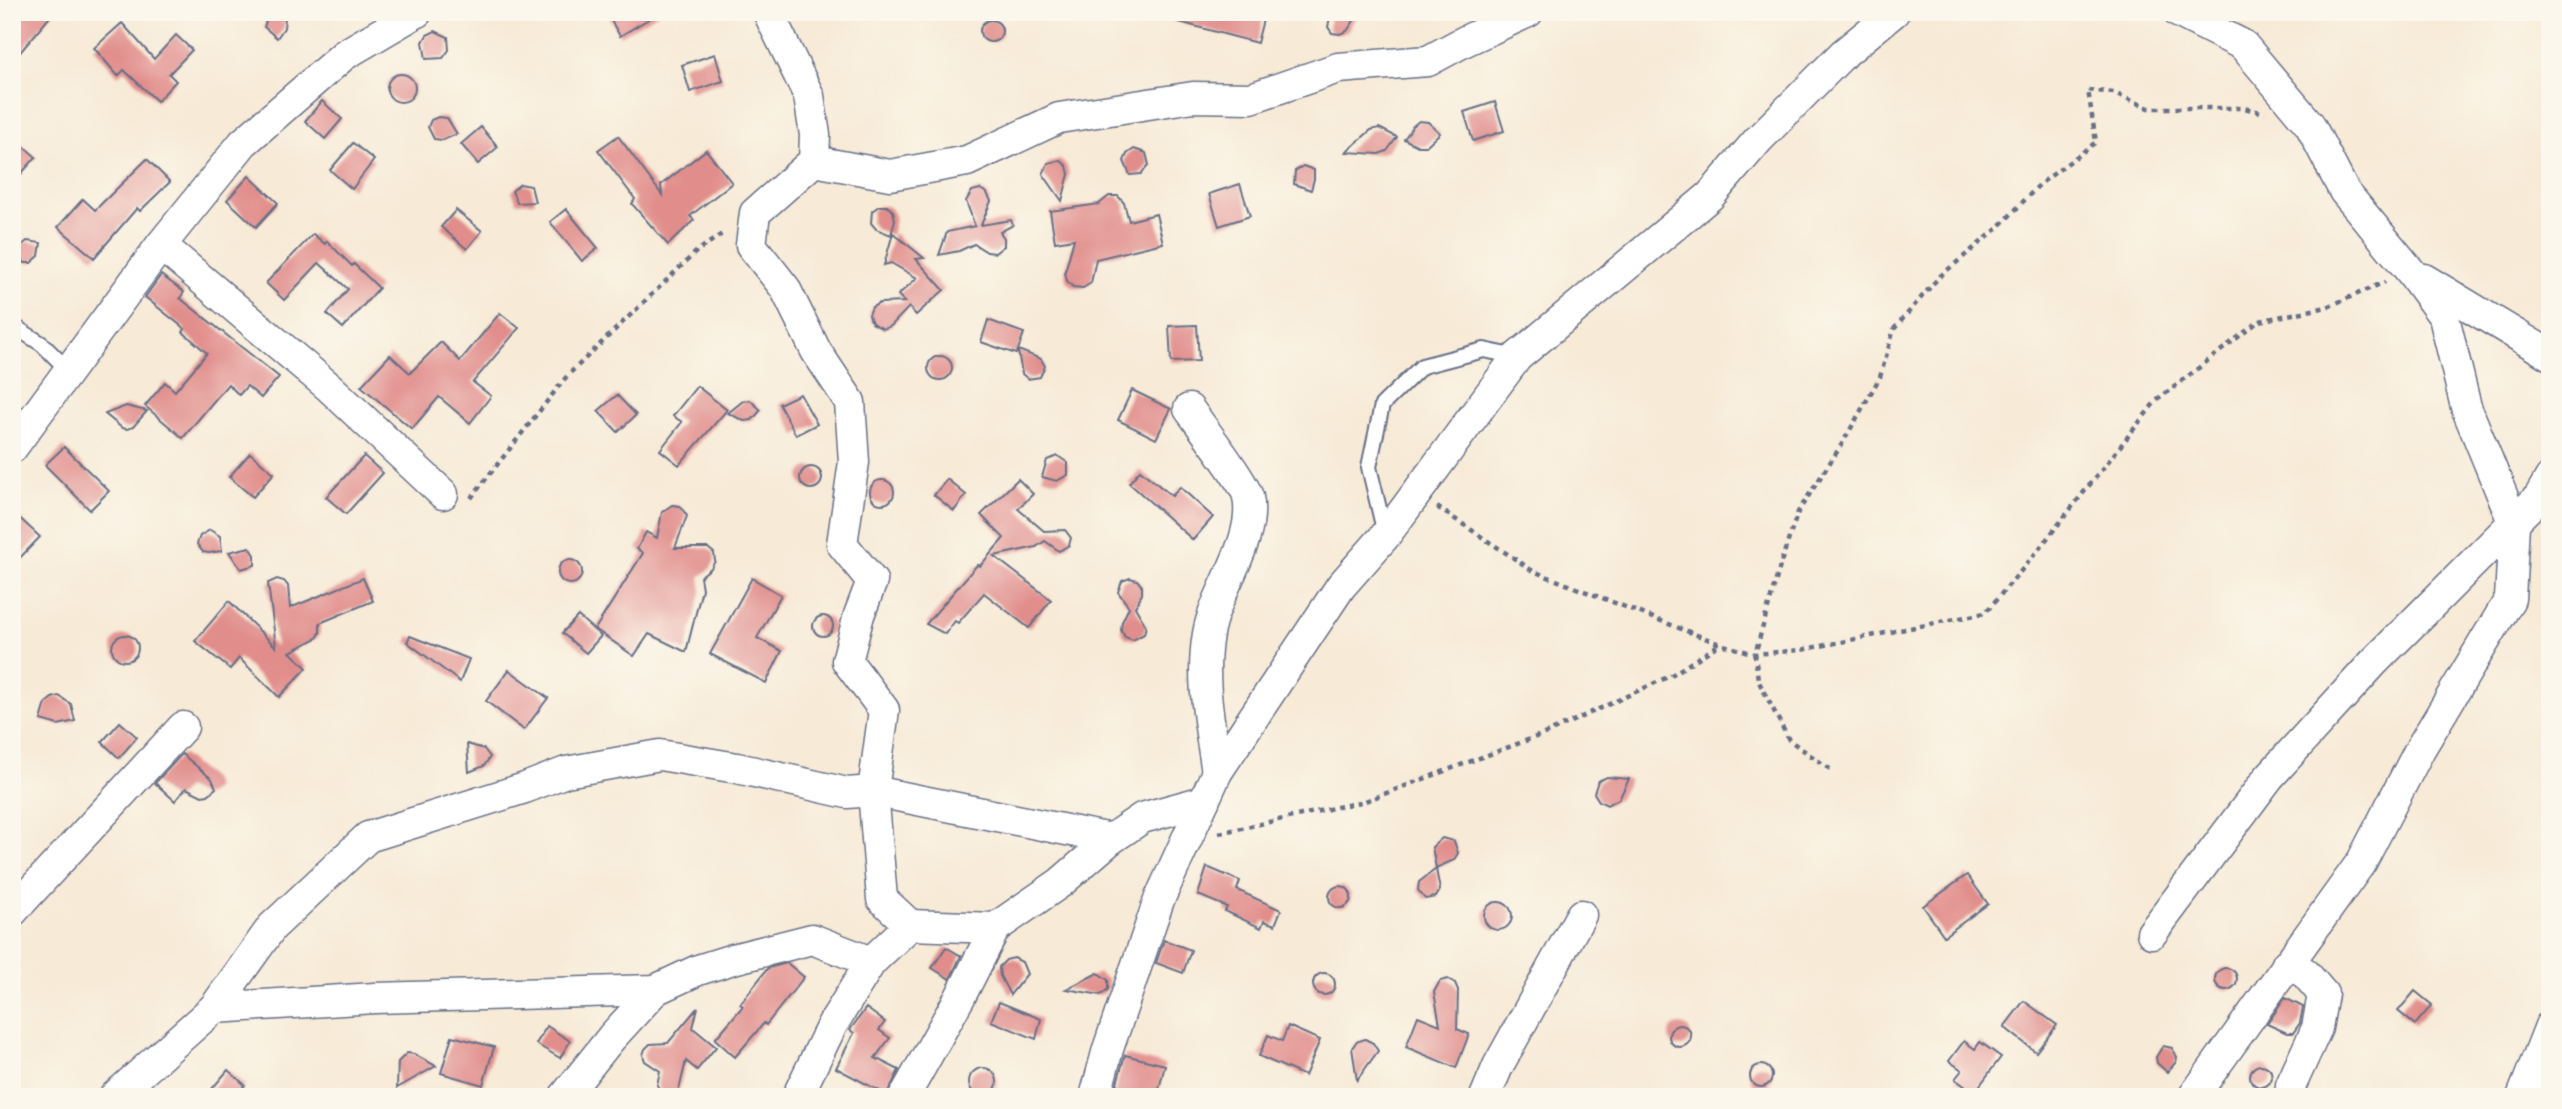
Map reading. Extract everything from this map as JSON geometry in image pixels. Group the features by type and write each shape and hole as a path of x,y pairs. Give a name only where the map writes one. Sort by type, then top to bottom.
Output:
{"street":[{"path":"12,448 161,245 243,143 344,55 417,12"},
{"path":"768,12 809,96 815,135 814,161 755,213 751,245 785,288 817,351 850,402 854,462 842,544 872,581 859,615 847,661 884,710 873,792 882,899 910,925 995,928"},
{"path":"814,161 890,175 967,160 1059,118 1194,97 1251,98 1338,68 1428,61 1528,12"},
{"path":"1095,1097 1108,1049 1159,900 1217,772 1341,586 1385,536 1517,357 1710,196 1758,140 1843,54 1894,12"},
{"path":"2178,12 2243,45 2310,125 2344,191 2411,272 2444,317 2466,407 2514,524 2510,599 2420,749 2362,861 2193,1097"},
{"path":"161,245 329,387 443,494"},
{"path":"2411,272 2550,355"},
{"path":"1189,409 1248,496 1247,530 1223,587 1208,633 1205,693 1217,772"},
{"path":"2152,933 2269,777 2374,662 2539,498 2550,478"},
{"path":"12,912 183,727"},
{"path":"114,1097 214,1008 272,927 368,837 512,792 566,772 660,755 737,768 847,793 873,792 1111,839"},
{"path":"904,1097 995,928 1060,883 1111,839 1142,818 1204,801"},
{"path":"1485,1097 1527,1011 1581,915"},
{"path":"797,1097 832,1024 871,961 910,925"},
{"path":"564,1097 612,1037 655,990 698,970 733,958 812,939 871,961"},
{"path":"2287,964 2305,972 2323,994 2317,1028 2291,1084 2290,1097"},
{"path":"214,1008 375,998 655,990"},
{"path":"2522,1097 2550,1026"}],"lane":[{"path":"12,325 42,344 68,370"},
{"path":"1385,536 1369,467 1382,405 1422,366 1484,350 1517,357"}],"path":[{"path":"1830,769 1789,740 1758,680 1755,654 1798,512 1842,444 1880,377 1894,329 1939,277 1997,229 2040,184 2096,142 2088,90 2115,93 2149,107 2244,108 2310,125"},
{"path":"443,494 470,499 567,376 697,251 755,213"},
{"path":"1415,493 1533,571 1720,644 1755,654 1801,650 1985,613 2157,401 2259,321 2327,307 2411,272"},
{"path":"1188,839 1365,801 1549,732 1670,676 1720,644"}],"building":[{"path":"12,12 54,12 12,62"},
{"path":"269,12 285,18 284,28 277,38 264,27"},
{"path":"606,12 660,12 620,36"},
{"path":"1169,12 1265,12 1257,43 1168,19"},
{"path":"1331,12 1360,12 1347,31 1340,34 1332,33 1328,27"},
{"path":"991,20 999,23 1002,31 999,39 991,42 983,39 980,31 983,23"},
{"path":"122,23 154,59 176,35 192,50 169,74 176,81 157,101 124,70 118,76 94,48"},
{"path":"435,31 448,37 449,50 443,58 426,59 423,42 427,35"},
{"path":"715,54 723,81 690,92 682,65"},
{"path":"401,74 411,78 415,88 411,98 401,102 391,98 387,88 391,78"},
{"path":"322,101 342,119 325,139 305,121"},
{"path":"1495,102 1504,131 1473,141 1464,112"},
{"path":"438,117 447,118 457,134 443,140 434,139 428,127 431,120"},
{"path":"1419,121 1428,122 1440,133 1426,146 1418,146 1404,139"},
{"path":"481,127 498,147 478,164 461,144"},
{"path":"1379,128 1397,137 1387,151 1379,154 1346,152 1371,130"},
{"path":"12,136 36,157 12,184"},
{"path":"618,136 662,195 661,185 706,150 732,183 690,216 694,220 668,245 632,204 635,199 598,150"},
{"path":"353,143 374,160 352,189 330,170"},
{"path":"1134,149 1146,153 1149,165 1141,174 1130,175 1124,161 1127,154"},
{"path":"147,159 170,182 140,211 137,208 94,258 58,227 83,199 95,210"},
{"path":"1060,160 1067,166 1069,174 1062,201 1043,174 1048,163"},
{"path":"1303,166 1314,170 1311,190 1294,184 1295,171"},
{"path":"249,176 278,203 256,227 227,200"},
{"path":"520,184 531,186 535,202 517,203 512,191"},
{"path":"1240,184 1250,216 1219,226 1209,194"},
{"path":"980,189 987,193 991,201 981,225 1011,220 1013,225 1000,232 1004,238 1004,246 995,253 987,252 974,244 959,251 939,255 947,232 975,226 966,201 972,191"},
{"path":"1109,196 1118,196 1124,203 1129,221 1156,214 1163,243 1096,259 1091,283 1083,288 1073,287 1067,281 1065,272 1074,239 1055,242 1050,211 1099,204"},
{"path":"879,206 887,206 893,211 895,220 891,235 876,229 871,223 872,211"},
{"path":"566,209 598,248 582,261 550,222"},
{"path":"456,210 482,231 467,249 441,227"},
{"path":"893,233 924,258 916,259 944,290 916,315 909,307 891,326 883,329 872,323 869,315 872,307 880,303 905,302 898,295 917,278 891,263 884,265"},
{"path":"313,234 325,244 327,241 379,288 343,328 327,314 348,289 319,263 284,300 266,283"},
{"path":"27,241 41,243 39,256 31,263 25,263 18,254 19,248"},
{"path":"161,275 184,292 180,298 279,377 261,398 247,386 239,395 228,384 183,438 145,406 165,382 175,391 207,353 183,332 185,329 145,297"},
{"path":"500,313 519,328 473,382 491,396 470,423 439,397 412,429 361,386 390,355 410,373 441,342 460,361"},
{"path":"988,320 1024,333 1018,350 1041,359 1045,366 1040,377 1028,379 1022,374 1018,351 1016,354 981,342"},
{"path":"1197,325 1199,361 1171,362 1169,326"},
{"path":"940,356 951,363 952,368 945,379 940,380 929,373 928,368 935,357"},
{"path":"697,386 727,410 679,465 660,450 682,422 673,416"},
{"path":"1132,390 1171,409 1156,439 1118,420"},
{"path":"800,394 817,424 796,435 779,404"},
{"path":"617,395 636,415 618,432 598,411"},
{"path":"750,400 761,410 752,420 744,421 728,413 743,401"},
{"path":"126,406 147,411 133,427 127,429 105,414"},
{"path":"64,447 109,491 90,510 45,465"},
{"path":"250,453 274,473 253,497 229,477"},
{"path":"364,456 383,473 346,514 326,497"},
{"path":"1058,456 1068,463 1068,475 1057,481 1042,477 1047,460"},
{"path":"811,467 819,470 822,478 819,486 811,489 803,486 800,478 803,470"},
{"path":"1140,470 1172,496 1180,487 1213,517 1193,540 1129,483"},
{"path":"947,479 966,495 954,511 934,495"},
{"path":"1018,479 1033,494 1018,509 1044,531 1065,530 1071,538 1069,545 1059,551 1045,541 1036,547 994,556 1051,600 1029,628 984,593 945,634 926,624 1004,538 981,515"},
{"path":"877,480 887,480 894,487 894,497 887,504 877,504 870,497 870,487"},
{"path":"672,505 680,506 687,516 675,548 708,548 714,553 715,561 700,577 702,589 686,652 649,634 634,656 595,629 643,553 637,549 646,532 657,538 662,512"},
{"path":"12,511 40,537 12,566"},
{"path":"210,530 220,536 222,551 203,552 197,544 200,536"},
{"path":"250,547 255,555 255,565 241,569 229,552"},
{"path":"570,560 579,563 582,572 579,581 570,584 561,581 558,572 561,563"},
{"path":"363,578 373,601 320,623 317,638 290,652 307,668 279,697 239,658 230,669 195,641 229,601 276,647 268,583 277,579 284,581 288,586 290,608"},
{"path":"752,578 781,595 757,638 782,651 766,683 710,654"},
{"path":"1130,578 1137,580 1142,586 1142,594 1135,607 1146,626 1144,634 1133,640 1125,637 1121,630 1129,607 1118,592 1122,581"},
{"path":"578,616 601,636 586,653 562,633"},
{"path":"819,616 827,616 833,626 827,636 819,636 813,630 813,622"},
{"path":"125,635 134,639 138,648 134,657 125,661 116,657 112,648 116,639"},
{"path":"410,636 469,659 460,682 407,642"},
{"path":"509,670 548,698 524,730 486,701"},
{"path":"59,696 71,704 75,721 58,725 41,720 46,703"},
{"path":"120,722 137,737 119,758 102,742"},
{"path":"467,744 484,749 490,757 484,766 469,772"},
{"path":"182,754 212,779 216,788 208,795 202,796 186,788 175,801 155,783"},
{"path":"1607,777 1629,779 1619,799 1607,805 1599,801 1594,793 1598,781"},
{"path":"1442,838 1454,841 1458,853 1454,860 1436,868 1432,847"},
{"path":"1207,867 1240,881 1237,890 1281,910 1275,925 1264,921 1261,928 1225,911 1227,907 1198,895"},
{"path":"1436,869 1440,890 1436,897 1425,899 1418,890 1419,882"},
{"path":"1967,875 1988,904 1944,936 1923,906"},
{"path":"1340,886 1348,889 1351,897 1348,905 1340,908 1332,905 1329,897 1332,889"},
{"path":"1498,902 1508,906 1512,916 1508,926 1498,930 1488,926 1484,916 1488,906"},
{"path":"1164,940 1191,950 1183,973 1156,963"},
{"path":"946,947 961,956 950,979 932,968"},
{"path":"1014,958 1022,962 1027,974 1010,995 1000,976 999,967 1006,960"},
{"path":"787,963 804,977 766,1025 764,1023 735,1057 715,1039 743,1006 740,1004 768,968"},
{"path":"2226,968 2234,971 2237,979 2234,987 2226,990 2218,987 2215,979 2218,971"},
{"path":"1098,973 1108,980 1108,989 1101,995 1066,989"},
{"path":"1320,973 1328,973 1335,980 1335,988 1328,995 1320,995 1313,988 1313,980"},
{"path":"1448,979 1455,983 1458,990 1457,1029 1469,1034 1456,1068 1406,1047 1418,1016 1440,1025 1434,992 1440,981"},
{"path":"2415,991 2432,1005 2415,1025 2398,1011"},
{"path":"2285,998 2303,1007 2300,1023 2293,1033 2267,1024"},
{"path":"2024,1001 2057,1025 2036,1052 2004,1027"},
{"path":"999,1002 1041,1019 1036,1039 991,1021"},
{"path":"698,1007 693,1028 716,1047 697,1070 686,1061 679,1090 675,1095 663,1095 657,1085 660,1071 645,1061 645,1049 650,1044 668,1043"},
{"path":"866,1008 885,1022 879,1030 890,1038 875,1058 899,1070 887,1095 836,1068 854,1033 850,1030"},
{"path":"1680,1025 1688,1028 1691,1036 1688,1044 1680,1047 1672,1044 1669,1036 1672,1028"},
{"path":"547,1026 570,1041 560,1058 536,1044"},
{"path":"1288,1026 1320,1040 1305,1076 1259,1056 1268,1035 1282,1041"},
{"path":"452,1036 494,1047 483,1085 441,1073"},
{"path":"1365,1039 1373,1043 1378,1051 1357,1080 1352,1048 1356,1042"},
{"path":"1964,1041 1975,1049 1980,1042 2001,1057 1974,1093 1955,1079 1962,1070 1949,1061"},
{"path":"2163,1046 2172,1048 2177,1057 2167,1072 2157,1063 2156,1057"},
{"path":"407,1053 436,1066 397,1088 398,1062"},
{"path":"1125,1055 1165,1065 1157,1097 1113,1097"},
{"path":"1761,1065 1769,1068 1772,1076 1769,1084 1761,1087 1753,1084 1750,1076 1753,1068"},
{"path":"2261,1065 2269,1068 2272,1076 2269,1084 2261,1087 2253,1084 2250,1076 2253,1068"},
{"path":"983,1068 993,1072 997,1082 993,1092 983,1096 973,1092 969,1082 973,1072"},
{"path":"228,1070 245,1085 235,1097 205,1097"}]}
